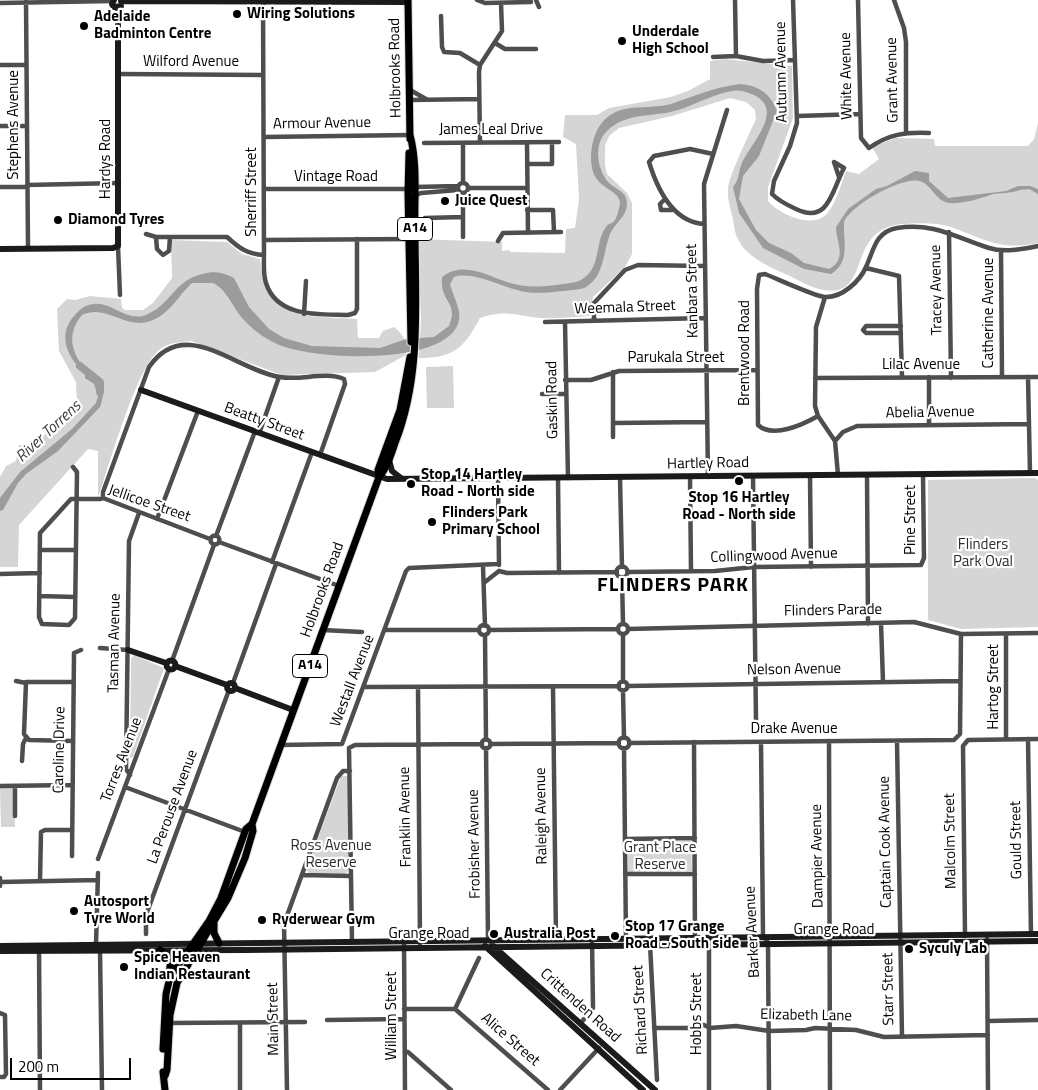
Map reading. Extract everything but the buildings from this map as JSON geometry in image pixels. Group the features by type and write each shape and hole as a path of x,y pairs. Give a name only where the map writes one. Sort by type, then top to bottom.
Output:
{"main road":[{"path":"117,4 135,2 408,1"},
{"name":"Holbrooks Road","path":"193,947 221,898 252,824 379,477 389,460 409,402 413,322 408,1"},
{"name":"Hardys Road","path":"117,4 118,246"},
{"name":"Holbrooks Road","path":"410,188 414,196 412,239"},
{"path":"0,249 113,248 118,246"},
{"name":"Holbrooks Road","path":"379,477 378,470 400,410 412,361"},
{"name":"Beatty Street","path":"141,390 379,477"},
{"path":"389,460 392,471 401,479"},
{"name":"Hartley Road","path":"379,477 401,479 498,479 1034,472"},
{"path":"128,650 293,710"},
{"name":"Holbrooks Road","path":"193,947 214,922 241,869 248,833"},
{"path":"214,922 214,933 219,943"},
{"name":"Grange Road","path":"709,941 763,938 830,940"},
{"name":"Grange Road","path":"0,951 98,947 650,941 768,943 830,940 1035,938"},
{"name":"Grange Road","path":"98,947 160,950 219,943 284,945 352,942 404,944"},
{"name":"Grange Road","path":"487,943 494,946 509,946 556,942"},
{"name":"Crittenden Road","path":"487,943 575,1029 643,1090"},
{"name":"Grange Road","path":"0,946 39,948"},
{"name":"Crittenden Road","path":"494,946 655,1090"},
{"path":"504,955 503,950 509,946"},
{"name":"A14","path":"165,1076 163,1070 164,1033 168,983 193,947"},
{"name":"A14","path":"165,1090 170,1023 177,983 193,947"},
{"path":"160,950 169,955 171,960 168,983"}],"street":[{"path":"477,0 485,3 534,1 539,7"},
{"path":"735,0 736,56"},
{"name":"Autumn Avenue","path":"793,0 794,60 798,116 790,146 774,181 772,194 778,200 804,213 816,213 826,207 839,177"},
{"name":"White Avenue","path":"858,0 861,138 869,148 882,139 906,132"},
{"name":"Grant Avenue","path":"894,0 904,28 906,42 906,132"},
{"name":"Sherriff Street","path":"263,1 264,276 272,293 289,309 304,314 355,313 358,309 357,239"},
{"name":"Stephens Avenue","path":"26,2 28,248"},
{"path":"0,3 117,4"},
{"path":"480,143 480,66 502,31 501,3"},
{"path":"441,16 442,47 444,52 460,53 480,66"},
{"path":"495,43 505,49 536,49"},
{"path":"713,57 736,56 763,61 794,60"},
{"path":"0,65 26,65"},
{"name":"Wilford Avenue","path":"118,74 263,75"},
{"path":"410,90 427,100"},
{"path":"410,103 427,100 479,99"},
{"name":"Kanbara Street","path":"708,476 704,184 727,110"},
{"path":"798,116 859,114"},
{"path":"0,126 26,126"},
{"path":"906,132 929,133"},
{"name":"Armour Avenue","path":"264,137 410,135"},
{"path":"527,164 552,164 552,142"},
{"name":"James Leal Drive","path":"424,143 559,142"},
{"path":"463,143 464,183 468,188"},
{"path":"527,143 528,233"},
{"path":"704,224 684,217 672,210 651,169 650,158 690,149 713,154"},
{"path":"0,187 118,183"},
{"path":"414,196 421,192 458,188 464,183"},
{"path":"458,188 464,193"},
{"name":"Vintage Road","path":"265,190 458,188"},
{"path":"468,188 528,188"},
{"path":"463,237 464,193 468,188"},
{"path":"665,199 660,204 661,210 672,210"},
{"path":"527,210 553,210 554,232"},
{"path":"425,218 463,218"},
{"path":"838,475 836,441 818,416 815,406 816,327 825,297 840,294 854,284 866,268 876,241 891,230 916,227 949,232 990,249 1021,250 1038,246"},
{"path":"498,241 503,233 561,232"},
{"name":"Tracey Avenue","path":"949,232 951,378"},
{"path":"146,234 156,237 227,237 240,249 264,256"},
{"path":"156,237 157,249 163,255 169,251 170,237"},
{"path":"264,240 412,239"},
{"name":"Hardys Road","path":"118,246 120,295"},
{"name":"Catherine Avenue","path":"1001,250 1002,377"},
{"path":"594,321 594,303 628,268 638,265 705,266"},
{"path":"866,268 899,276 902,378"},
{"name":"Brentwood Road","path":"818,416 794,429 763,429 758,423 757,289 759,275 765,274 825,297"},
{"path":"304,314 306,281"},
{"name":"Weemala Street","path":"545,322 705,318"},
{"name":"Gaskin Road","path":"564,322 568,478"},
{"path":"901,326 866,326 863,330 866,333 901,333"},
{"path":"103,498 103,492 149,367 153,360 166,349 176,345 194,345 279,378 344,379 345,384 320,455"},
{"name":"Parukala Street","path":"566,380 591,380 613,372 757,370"},
{"path":"613,372 613,437"},
{"path":"929,377 929,425"},
{"path":"1028,377 1029,424 1034,472"},
{"name":"Lilac Avenue","path":"815,378 1038,377"},
{"path":"219,542 214,545 210,539 216,536 254,436 257,433 279,378"},
{"path":"542,394 566,394"},
{"path":"157,519 198,411"},
{"path":"614,424 707,422"},
{"name":"Abelia Avenue","path":"836,441 843,432 857,426 1029,424"},
{"name":"La Perouse Avenue","path":"146,934 146,915 231,687 312,452"},
{"path":"73,467 77,472 77,499 75,618 72,623 44,624 40,621 40,533 71,499 77,499"},
{"name":"Pine Street","path":"921,564 924,558 923,474"},
{"path":"866,475 868,624"},
{"path":"753,476 756,720"},
{"path":"810,476 811,567"},
{"path":"690,477 691,571"},
{"path":"558,478 559,573"},
{"path":"617,572 622,566 620,478"},
{"path":"485,582 498,571 498,479"},
{"name":"Jellicoe Street","path":"77,499 103,498 210,539"},
{"name":"Tasman Avenue","path":"130,775 126,768 129,541 139,513"},
{"path":"216,536 219,542 339,586"},
{"name":"Torres Avenue","path":"98,859 214,545"},
{"path":"40,550 76,550"},
{"path":"484,626 485,582 483,566 498,564"},
{"name":"Collingwood Avenue","path":"628,572 716,572 754,567 921,564"},
{"name":"Westall Avenue","path":"280,745 342,744 386,630 406,571 409,568 483,566"},
{"path":"622,566 628,572 626,576 622,577"},
{"path":"498,571 507,573 617,572 622,577 623,624 628,629 623,634 623,681 628,686 623,691"},
{"path":"0,574 40,573"},
{"path":"39,596 75,597"},
{"name":"Flinders Parade","path":"628,629 712,629 755,625 914,622 961,634 1038,634"},
{"path":"881,623 883,682"},
{"path":"484,626 489,630 618,629 623,624"},
{"path":"386,630 479,630 484,626"},
{"path":"618,629 623,634"},
{"path":"323,630 362,632"},
{"path":"479,630 485,635"},
{"path":"482,744 486,739 485,635 489,630"},
{"path":"960,681 961,634"},
{"name":"Hartog Street","path":"1006,635 1006,739"},
{"path":"100,648 128,650"},
{"name":"Caroline Drive","path":"72,856 74,653 81,650"},
{"path":"16,681 26,683 73,682"},
{"path":"363,687 618,686 623,681"},
{"name":"Nelson Avenue","path":"628,686 960,681"},
{"name":"Drake Avenue","path":"629,743 897,741 958,738 960,734 960,681"},
{"path":"22,762 23,744 26,738 26,683"},
{"path":"618,686 623,691 624,738 629,743 628,747 624,748"},
{"name":"Raleigh Avenue","path":"554,687 556,942"},
{"name":"Franklin Avenue","path":"418,688 420,944"},
{"path":"26,738 30,740 73,741"},
{"path":"352,942 350,748 352,746 482,744 486,748 491,744 619,743 624,738"},
{"path":"486,739 491,744"},
{"path":"1006,739 1038,739"},
{"name":"Malcolm Street","path":"965,939 963,746 966,742 1006,739"},
{"name":"Gould Street","path":"1028,739 1035,938"},
{"name":"Dampier Avenue","path":"829,741 830,1090"},
{"name":"Captain Cook Avenue","path":"897,741 900,939"},
{"path":"694,742 695,941"},
{"name":"Barker Avenue","path":"761,742 763,938 768,943 769,1090"},
{"path":"619,743 624,748 626,942"},
{"name":"Frobisher Avenue","path":"486,748 487,943"},
{"name":"Main Street","path":"287,1090 284,924 337,778 343,771 350,771"},
{"path":"0,786 72,785"},
{"path":"15,816 16,786"},
{"path":"125,787 248,833"},
{"path":"40,881 41,832 45,830 72,830"},
{"path":"624,839 694,838"},
{"path":"98,873 102,1090"},
{"path":"625,874 695,874"},
{"path":"302,875 351,876"},
{"path":"0,882 98,880"},
{"path":"987,938 988,1090"},
{"name":"Starr Street","path":"900,939 902,1036"},
{"name":"Richard Street","path":"650,941 657,1080"},
{"name":"Hobbs Street","path":"709,941 709,1090"},
{"path":"575,1029 592,1008 592,942"},
{"name":"William Street","path":"404,944 405,1090"},
{"path":"39,948 40,1090"},
{"path":"404,1009 455,1009 480,958"},
{"name":"Alice Street","path":"455,1009 548,1090"},
{"path":"0,1077 4,1077 6,1074 2,1014"},
{"path":"327,1020 404,1019"},
{"path":"988,1021 1038,1020"},
{"path":"170,1023 306,1022"},
{"path":"240,1023 240,1090"},
{"name":"Elizabeth Lane","path":"654,1028 704,1025 710,1028 736,1026 769,1031 815,1028 856,1030 884,1037 988,1035"},
{"path":"560,1090 604,1044"},
{"path":"405,1052 408,1052 451,1090"}],"green space":[{"path":"725,59 792,66 793,118 768,187 768,201 789,216 798,219 816,220 823,217 829,211 839,192 846,171 859,174 879,159 872,147 896,138 934,139 935,146 1028,146 1034,139 1038,123 1038,243 1013,246 1003,245 945,225 926,223 902,224 886,228 875,235 867,245 853,277 847,285 832,291 818,289 805,284 752,256 736,235 728,199 729,183 756,119 755,110 746,102 730,98 672,116 619,128 609,136 605,146 607,174 627,193 632,203 632,254 625,267 593,297 589,316 547,318 511,314 490,315 480,318 469,337 457,349 441,356 419,358 421,319 418,239 502,242 502,251 565,253 566,229 575,228 579,199 576,144 563,137 565,115 597,115 609,108 671,97 688,91 710,79 710,61"},
{"path":"171,240 227,242 242,254 260,259 264,280 270,295 280,305 292,312 306,315 357,319 358,338 379,338 383,331 394,327 404,339 406,355 375,372 282,375 191,341 174,343 162,348 150,361 132,397 98,498 98,451 88,449 19,525 18,567 0,567 0,477 6,466 16,461 19,445 34,445 77,404 76,382 59,351 57,309 67,299 75,300 90,296 121,299 122,308 125,310 143,310 153,303 172,278"},
{"path":"453,366 454,408 427,408 426,367"},
{"name":"Flinders Park Oval","path":"1035,478 1038,480 1038,627 961,629 928,620 928,480"},
{"path":"134,655 164,668 133,757 130,758 131,658"},
{"name":"Ross Avenue Reserve","path":"341,776 348,776 349,870 345,874 309,873 306,870"},
{"path":"0,788 14,788 15,827 1,827"},
{"name":"Grant Place Reserve","path":"691,841 692,871 628,872 628,842"}],"shaded area":[{"path":"740,84 758,88 767,95 777,111 759,156 743,176 739,199 756,230 769,243 791,253 804,263 829,269 835,265 840,255 836,227 848,209 876,189 887,186 915,171 929,173 929,181 948,198 1006,191 1018,186 1030,186 1038,189 1038,194 1029,189 994,194 965,202 949,203 940,199 923,182 911,181 901,183 877,194 848,215 844,222 844,257 837,269 831,274 804,269 763,248 739,213 733,187 737,181 742,163 765,123 767,113 765,104 757,97 742,91 728,92 678,110 623,120 603,136 598,150 598,157 605,178 621,191 626,198 627,204 624,214 611,231 600,271 592,282 586,287 578,289 536,293 518,290 470,276 454,277 450,284 459,314 458,324 447,338 427,348 372,356 343,356 291,349 271,341 254,330 240,316 223,290 213,283 192,283 164,313 153,320 143,323 126,321 100,312 82,315 74,330 72,337 73,345 78,360 103,388 100,407 58,451 26,474 18,483 3,510 0,511 0,498 20,472 72,429 96,403 98,396 94,384 85,378 85,374 69,354 66,346 66,330 69,323 83,308 94,304 101,304 127,315 141,316 148,314 163,304 179,287 193,277 214,272 226,274 234,278 249,307 269,329 284,338 312,346 380,348 406,339 434,337 449,326 452,314 442,284 442,277 450,272 458,270 476,271 523,286 550,286 575,282 588,275 595,262 602,233 615,220 620,204 615,194 602,185 594,175 592,168 591,158 594,140 597,131 608,117 625,109 671,104 713,90"}],"waterway":[{"name":"River Torrens","path":"80,366 100,382 100,392"}],"place":[{"name":"Wiring Solutions","path":"237,14"},
{"name":"Adelaide Badminton Centre","path":"84,26"},
{"name":"Underdale High School","path":"622,41"},
{"name":"Juice Quest","path":"445,201"},
{"name":"Diamond Tyres","path":"58,220"},
{"name":"Stop 16 Hartley Road - North side","path":"739,481"},
{"name":"Stop 14 Hartley Road - North side","path":"411,484"},
{"name":"Flinders Park Primary School","path":"432,522"},
{"name":"Autosport Tyre World","path":"74,911"},
{"name":"Ryderwear Gym","path":"262,920"},
{"name":"Australia Post","path":"494,934"},
{"name":"Stop 17 Grange Road - South side","path":"615,936"},
{"name":"Syculy Lab","path":"909,949"},
{"name":"Spice Heaven Indian Restaurant","path":"124,967"}],"district":[{"name":"FLINDERS PARK","path":"673,586"}]}
